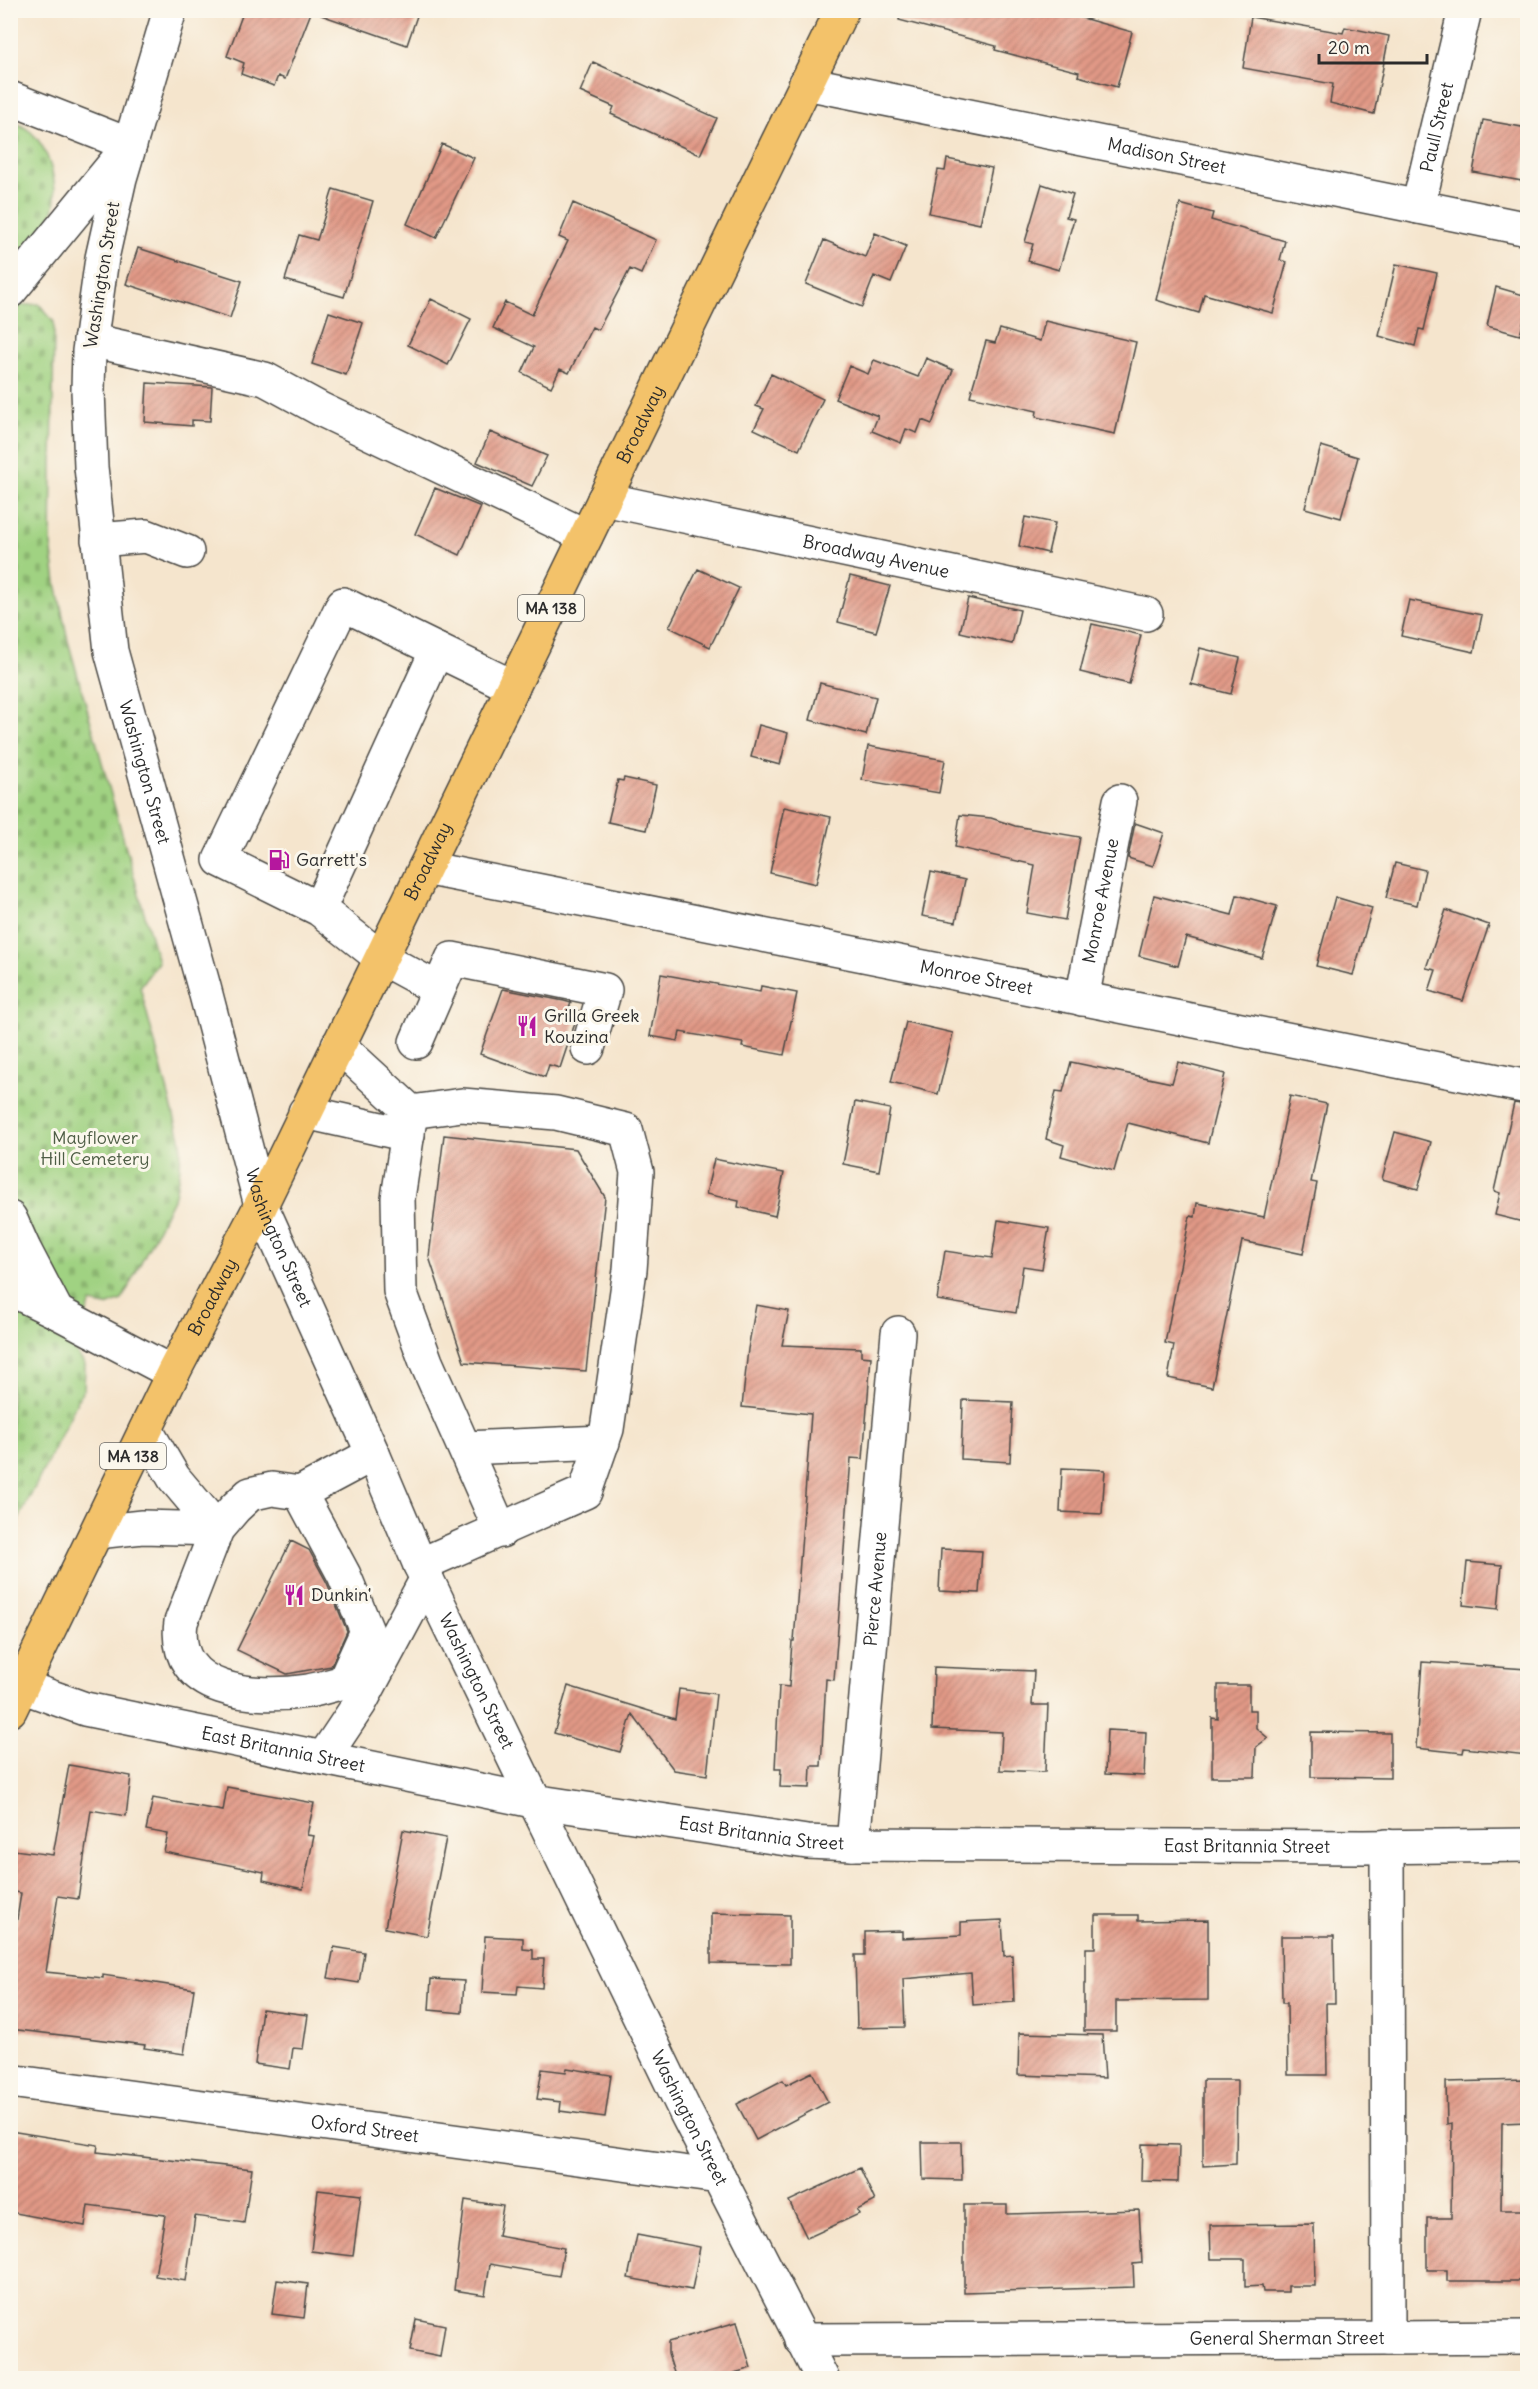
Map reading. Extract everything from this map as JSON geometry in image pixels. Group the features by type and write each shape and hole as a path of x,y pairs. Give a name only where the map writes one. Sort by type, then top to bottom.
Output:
{"main road":[{"name":"Broadway","path":"14,1692 97,1532 173,1373 261,1205 842,10"}],"street":[{"name":"Washington Street","path":"170,10 111,212 102,258 90,340 89,429 98,540 111,651 172,869 261,1205 424,1572 533,1801 822,2379"},
{"name":"Paull Street","path":"1419,207 1465,10"},
{"name":"Madison Street","path":"806,83 1527,229"},
{"path":"10,98 130,145 10,291"},
{"path":"90,340 265,379 332,415 586,536"},
{"name":"Broadway Avenue","path":"604,499 1146,614"},
{"path":"98,540 146,536 188,552"},
{"path":"220,860 343,604 513,687"},
{"path":"319,909 437,650"},
{"name":"Monroe Avenue","path":"1082,999 1120,801"},
{"path":"172,869 220,860 319,909 381,958 438,989"},
{"name":"Monroe Street","path":"425,868 1527,1088"},
{"path":"416,1042 452,959 605,990 588,1048"},
{"path":"338,1045 409,1123"},
{"path":"306,1112 409,1123 462,1105 556,1113 626,1130 637,1172 630,1270 605,1436 585,1492 501,1531 424,1572 360,1703 324,1758"},
{"path":"409,1123 398,1198 400,1291 426,1362 501,1531"},
{"path":"10,1218 57,1312"},
{"path":"10,1289 173,1373"},
{"name":"Pierce Avenue","path":"853,1844 898,1333"},
{"path":"146,1430 174,1478 217,1529"},
{"path":"465,1448 605,1436"},
{"path":"360,1703 303,1711 253,1693 211,1683 197,1675 187,1663 181,1647 181,1622 217,1529 250,1494 272,1489 300,1492 373,1454"},
{"path":"253,1693 307,1691 344,1682 367,1631 344,1575 300,1492"},
{"path":"97,1532 142,1527 217,1529"},
{"name":"East Britannia Street","path":"14,1692 85,1709 533,1801 807,1842 853,1844 1527,1845"},
{"name":"General Sherman Street","path":"801,2340 1388,2338 1387,1846"},
{"name":"Oxford Street","path":"10,2082 719,2177"},
{"path":"1388,2338 1527,2337"}],"green space":[{"path":"11,121 31,132 43,147 51,167 55,198 52,215 36,237 11,262"},
{"name":"Mayflower Hill Cemetery","path":"10,300 14,306 39,304 54,322 51,544 56,583 68,641 158,962 140,987 181,1142 180,1168 175,1195 122,1300 106,1306 91,1303 72,1346 85,1365 84,1388 11,1535"}],"building":[{"path":"244,10 312,10 285,79 278,76 274,86 241,74 244,63 227,56"},
{"path":"321,10 419,10 407,45 321,15"},
{"path":"900,10 1054,10 1132,32 1117,87 1078,76 1079,72 995,50 996,46 899,20"},
{"path":"1251,17 1343,33 1345,27 1389,36 1374,114 1330,103 1333,84 1243,68"},
{"path":"593,62 717,118 700,155 611,114 614,107 580,92"},
{"path":"1483,120 1527,128 1527,148 1522,181 1473,172"},
{"path":"442,144 474,158 436,238 407,224"},
{"path":"947,159 992,168 980,224 929,213 938,170 945,171"},
{"path":"1042,184 1073,194 1066,217 1074,219 1059,270 1028,261 1033,244 1025,242"},
{"path":"333,189 373,201 344,297 285,280 299,235 317,240"},
{"path":"573,203 656,240 641,274 630,269 598,330 592,327 569,373 560,369 551,387 522,373 534,347 493,328 505,302 532,315 568,241 559,237"},
{"path":"1180,204 1213,213 1211,220 1285,241 1280,260 1287,262 1273,313 1204,294 1199,313 1156,300"},
{"path":"875,233 906,246 891,283 874,276 862,307 806,284 824,240 865,257"},
{"path":"138,248 242,281 230,318 126,284"},
{"path":"1396,264 1437,273 1424,330 1419,329 1415,346 1379,336"},
{"path":"1496,287 1527,296 1527,308 1520,335 1487,326"},
{"path":"431,299 471,319 448,365 408,345"},
{"path":"329,312 363,323 346,375 312,364"},
{"path":"1045,321 1136,342 1115,434 1036,417 1037,411 970,396 986,341 995,343 1000,329 1040,341"},
{"path":"926,358 953,370 932,424 922,420 917,433 906,429 901,443 872,431 878,416 835,399 849,366 868,374 874,360 918,377"},
{"path":"771,374 823,399 799,450 754,429 764,409 756,406"},
{"path":"147,383 212,387 210,421 192,420 192,426 145,422"},
{"path":"490,432 547,456 532,486 477,462"},
{"path":"1321,446 1358,457 1341,518 1305,508"},
{"path":"435,488 481,507 460,555 415,534"},
{"path":"1025,517 1055,523 1048,553 1019,546"},
{"path":"698,569 739,588 710,647 669,627"},
{"path":"850,576 890,586 876,632 838,622"},
{"path":"968,598 1020,610 1012,644 960,632"},
{"path":"1409,600 1482,615 1474,652 1401,636"},
{"path":"1092,624 1141,635 1129,684 1080,672"},
{"path":"1200,648 1240,658 1231,694 1191,684"},
{"path":"820,683 876,697 866,735 810,720"},
{"path":"759,725 788,733 780,765 751,757"},
{"path":"868,746 945,760 939,793 862,780"},
{"path":"624,778 656,785 646,830 608,822 618,780 623,781"},
{"path":"784,807 831,817 816,884 770,873"},
{"path":"960,815 991,818 1015,826 1080,837 1065,920 1027,913 1035,865 955,847"},
{"path":"1135,823 1164,833 1153,866 1128,858"},
{"path":"1395,863 1425,870 1417,905 1386,898"},
{"path":"931,872 965,880 956,922 922,916"},
{"path":"1154,895 1232,915 1237,895 1277,906 1262,958 1186,937 1178,966 1139,956"},
{"path":"1335,897 1372,908 1353,975 1316,966"},
{"path":"1446,910 1489,925 1463,1001 1429,991 1436,970 1426,968"},
{"path":"661,974 760,992 761,986 797,993 784,1055 742,1047 743,1043 680,1032 678,1041 650,1036"},
{"path":"503,989 571,1003 569,1008 579,1011 560,1068 549,1065 545,1077 480,1054"},
{"path":"906,1022 953,1033 938,1094 891,1082"},
{"path":"1071,1062 1172,1083 1178,1062 1225,1074 1208,1143 1128,1123 1114,1171 1061,1156 1064,1145 1046,1139 1056,1091 1063,1092"},
{"path":"1290,1096 1327,1104 1311,1182 1317,1183 1303,1254 1242,1241 1212,1387 1168,1378 1174,1345 1165,1343 1190,1216 1195,1217 1197,1203 1264,1217"},
{"path":"855,1102 890,1109 879,1171 843,1164"},
{"path":"1514,1103 1527,1105 1527,1223 1495,1215 1500,1193 1494,1191"},
{"path":"1395,1132 1431,1142 1418,1189 1382,1179"},
{"path":"444,1135 576,1149 605,1197 586,1371 464,1362 429,1257"},
{"path":"714,1159 784,1173 775,1216 738,1207 739,1201 706,1194"},
{"path":"998,1220 1049,1228 1042,1269 1023,1266 1016,1313 937,1300 945,1251 992,1258"},
{"path":"756,1305 789,1311 782,1345 861,1348 861,1356 871,1357 863,1459 851,1458 834,1680 826,1679 821,1766 811,1766 810,1788 780,1787 781,1769 775,1769 779,1686 789,1687 792,1641 794,1641 811,1414 742,1407 748,1349"},
{"path":"963,1400 1013,1402 1010,1462 961,1459"},
{"path":"1062,1468 1105,1470 1102,1514 1060,1512"},
{"path":"291,1541 309,1550 327,1583 347,1631 331,1666 287,1674 237,1650"},
{"path":"941,1549 982,1551 979,1593 939,1591"},
{"path":"1467,1562 1502,1565 1498,1609 1463,1605"},
{"path":"1422,1662 1527,1669 1527,1755 1464,1748 1463,1753 1416,1748"},
{"path":"934,1667 1034,1671 1032,1705 1048,1705 1045,1772 1000,1770 1002,1732 932,1729"},
{"path":"1218,1685 1249,1685 1249,1710 1256,1710 1256,1728 1268,1738 1256,1747 1255,1777 1212,1777 1212,1718 1218,1719"},
{"path":"568,1686 675,1719 679,1689 716,1694 707,1775 674,1770 632,1714 620,1752 554,1733"},
{"path":"1107,1730 1146,1732 1144,1776 1105,1774"},
{"path":"1311,1732 1390,1733 1390,1778 1311,1777"},
{"path":"69,1765 131,1776 126,1816 91,1810 78,1899 58,1896 46,1972 103,1978 103,1975 194,1989 184,2054 144,2048 145,2045 10,2029 10,1965 21,1893 10,1891 14,1850 53,1855"},
{"path":"227,1787 314,1803 307,1835 314,1836 303,1889 263,1880 264,1872 164,1852 168,1834 146,1830 153,1798 223,1811"},
{"path":"403,1830 446,1838 427,1936 385,1928"},
{"path":"711,1913 790,1915 790,1964 711,1963"},
{"path":"1095,1915 1138,1915 1138,1921 1208,1920 1208,2000 1116,2001 1116,2031 1084,2031 1086,1948 1095,1948"},
{"path":"1002,1920 1004,1956 1012,1955 1014,2002 973,2005 971,1973 903,1979 905,2027 857,2028 855,1955 865,1955 865,1932 902,1931 902,1938 961,1935 961,1922"},
{"path":"485,1936 523,1938 523,1949 533,1950 533,1959 544,1959 542,1988 518,1986 517,1994 482,1992"},
{"path":"1281,1936 1334,1936 1335,2003 1326,2003 1327,2075 1288,2075 1287,2003 1282,2003"},
{"path":"334,1947 364,1952 359,1983 328,1978"},
{"path":"431,1979 464,1981 462,2013 429,2010"},
{"path":"262,2009 308,2015 303,2049 293,2048 290,2069 255,2064"},
{"path":"1019,2033 1102,2035 1105,2078 1018,2075"},
{"path":"567,2068 611,2075 605,2117 560,2111 561,2102 537,2099 542,2069 566,2072"},
{"path":"812,2072 828,2102 756,2140 737,2104 783,2080 786,2085"},
{"path":"1203,2080 1237,2080 1236,2164 1203,2166"},
{"path":"1527,2080 1527,2122 1502,2123 1501,2210 1527,2210 1527,2281 1447,2281 1447,2270 1427,2270 1427,2218 1451,2218 1452,2124 1447,2125 1446,2082"},
{"path":"10,2131 98,2145 97,2152 252,2169 244,2223 195,2216 186,2281 155,2276 165,2215 88,2205 85,2226 10,2212"},
{"path":"922,2142 961,2142 962,2180 923,2179"},
{"path":"1142,2144 1179,2145 1178,2182 1141,2181"},
{"path":"860,2168 875,2201 857,2210 859,2214 807,2238 789,2201"},
{"path":"318,2190 361,2195 353,2256 311,2251"},
{"path":"465,2200 503,2206 498,2236 564,2248 559,2276 490,2264 485,2295 454,2290"},
{"path":"964,2205 1007,2205 1007,2214 1139,2210 1142,2263 1133,2264 1134,2287 964,2292"},
{"path":"1314,2224 1315,2286 1288,2286 1288,2292 1263,2292 1262,2286 1245,2287 1245,2259 1211,2259 1210,2225"},
{"path":"637,2235 700,2247 692,2290 628,2278"},
{"path":"277,2280 308,2284 304,2318 272,2314"},
{"path":"416,2319 445,2325 440,2357 410,2351"},
{"path":"737,2322 751,2368 715,2379 676,2379 668,2354 668,2342"}],"place":[{"name":"Garrett's","path":"279,860"},
{"name":"Grilla Greek Kouzina","path":"527,1026"},
{"name":"Dunkin'","path":"294,1595"}]}
